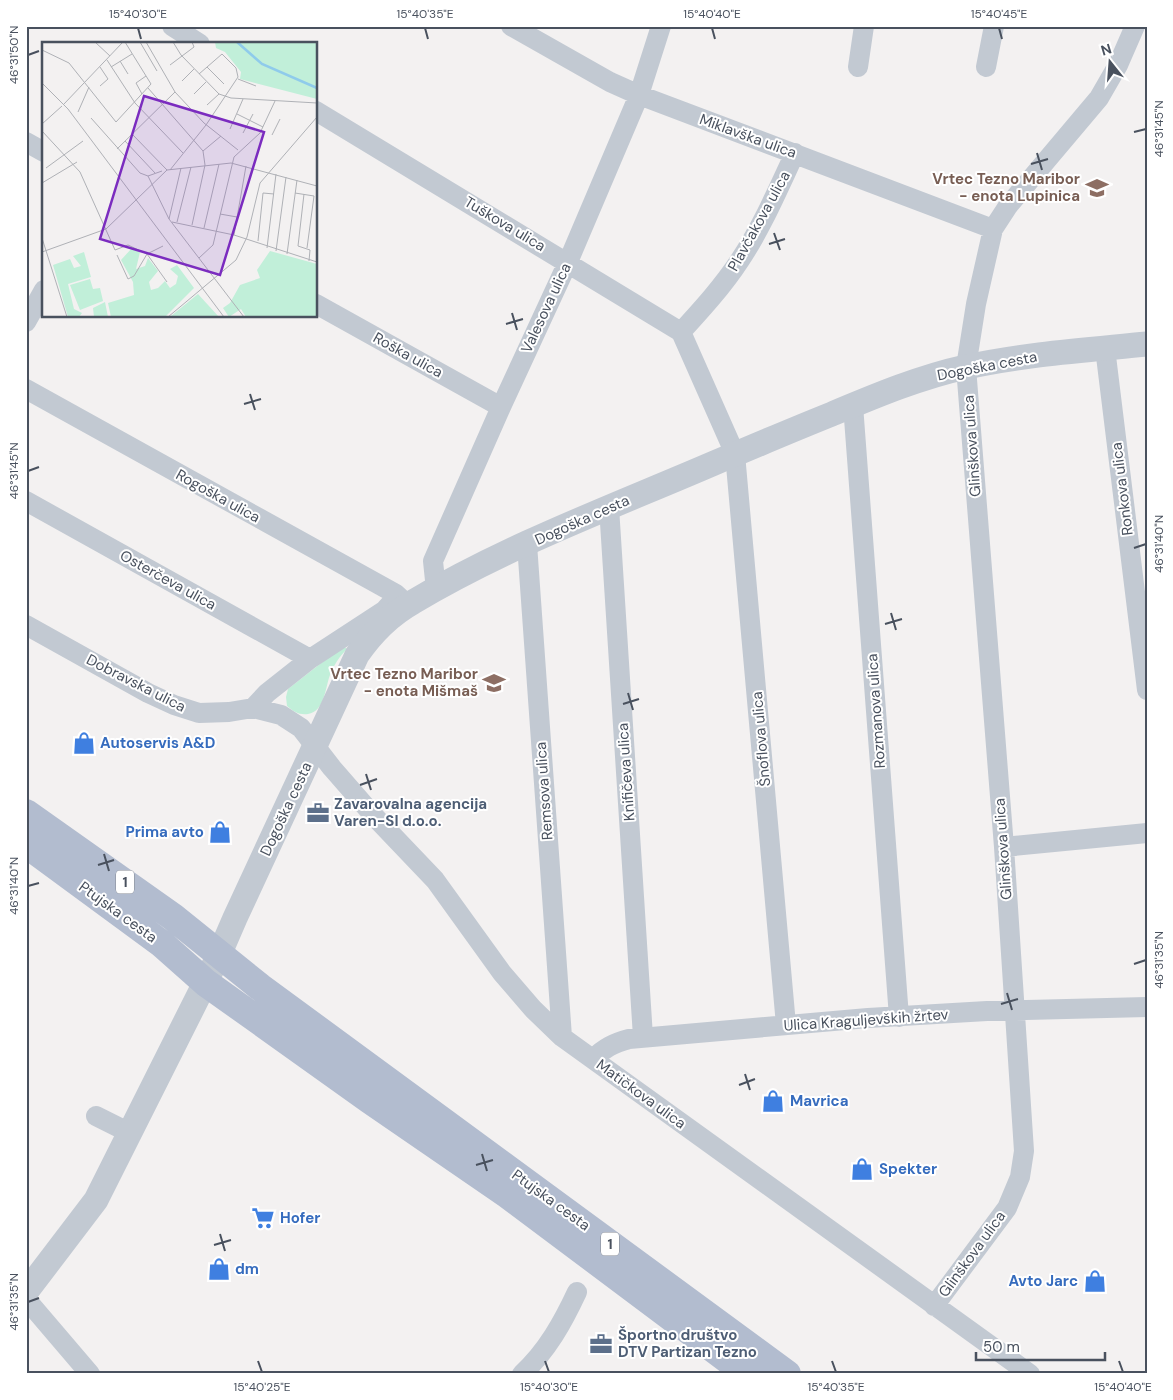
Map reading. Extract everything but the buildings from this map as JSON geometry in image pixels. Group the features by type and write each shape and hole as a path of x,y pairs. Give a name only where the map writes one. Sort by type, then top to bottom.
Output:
{"main road":[{"name":"Ptujska cesta","path":"26,813 173,917 292,1011 787,1374"},
{"name":"Ptujska cesta","path":"26,844 162,944 206,983 370,1100 508,1195 747,1374"}],"street":[{"name":"Miklavška ulica","path":"511,26 610,82 639,95 993,229"},
{"name":"Valesova ulica","path":"436,590 433,561 568,262 639,95 661,26"},
{"path":"858,67 864,26"},
{"path":"986,67 994,26"},
{"path":"993,229 1008,206 1099,98 1118,65 1135,26"},
{"name":"Tuškova ulica","path":"318,112 681,332"},
{"path":"26,142 42,151"},
{"name":"Plavčakova ulica","path":"681,332 719,289 741,259 795,153"},
{"name":"Glinškova ulica","path":"934,1306 1007,1208 1020,1177 1024,1151 1004,847 966,367 976,304 993,229"},
{"path":"26,322 42,294"},
{"name":"Roška ulica","path":"318,305 501,407"},
{"path":"681,332 735,454"},
{"name":"Dogoška cesta","path":"220,955 234,918 357,655 402,599 436,590 470,571 527,544 735,454 911,383 966,367 1054,353 1147,344"},
{"name":"Ronkova ulica","path":"1105,348 1147,690"},
{"name":"Rogoška ulica","path":"26,389 402,599"},
{"name":"Rozmanova ulica","path":"853,405 899,1017"},
{"name":"Šnoflova ulica","path":"735,454 786,1025"},
{"name":"Osterčeva ulica","path":"26,501 310,659"},
{"name":"Knifičeva ulica","path":"610,508 643,1038"},
{"name":"Remsova ulica","path":"527,544 562,1037"},
{"path":"252,708 267,692 310,659 385,610 394,600 402,599"},
{"name":"Dobravska ulica","path":"26,625 148,693 174,705 199,713 229,712 252,708 281,715 301,728 314,747"},
{"name":"Matičkova ulica","path":"314,747 373,815 435,880 502,973 533,1009 562,1037 1030,1374"},
{"path":"1004,847 1147,833"},
{"path":"26,1292 96,1200 220,955"},
{"name":"Ulica Kraguljevških žrtev","path":"593,1059 603,1049 617,1042 643,1038 786,1025 987,1011 1147,1006"},
{"path":"96,1116 130,1133"},
{"path":"522,1374 543,1353 563,1321 577,1292"},
{"path":"26,1299 90,1374"}],"green space":[{"path":"343,646 347,649 333,668 324,698 318,708 314,712 302,714 287,706 286,697 288,689"}],"place":[{"name":"Vrtec Tezno Maribor - enota Lupinica","path":"1097,188"},
{"name":"Vrtec Tezno Maribor - enota Mišmaš","path":"494,683"},
{"name":"Autoservis A&D","path":"84,743"},
{"name":"Zavarovalna agencija Varen-SI d.o.o.","path":"318,813"},
{"name":"Prima avto","path":"220,832"},
{"name":"Mavrica","path":"773,1101"},
{"name":"Spekter","path":"862,1169"},
{"name":"Hofer","path":"263,1218"},
{"name":"dm","path":"219,1269"},
{"name":"Avto Jarc","path":"1095,1281"},
{"name":"Športno društvo DTV Partizan Tezno","path":"601,1344"}]}
